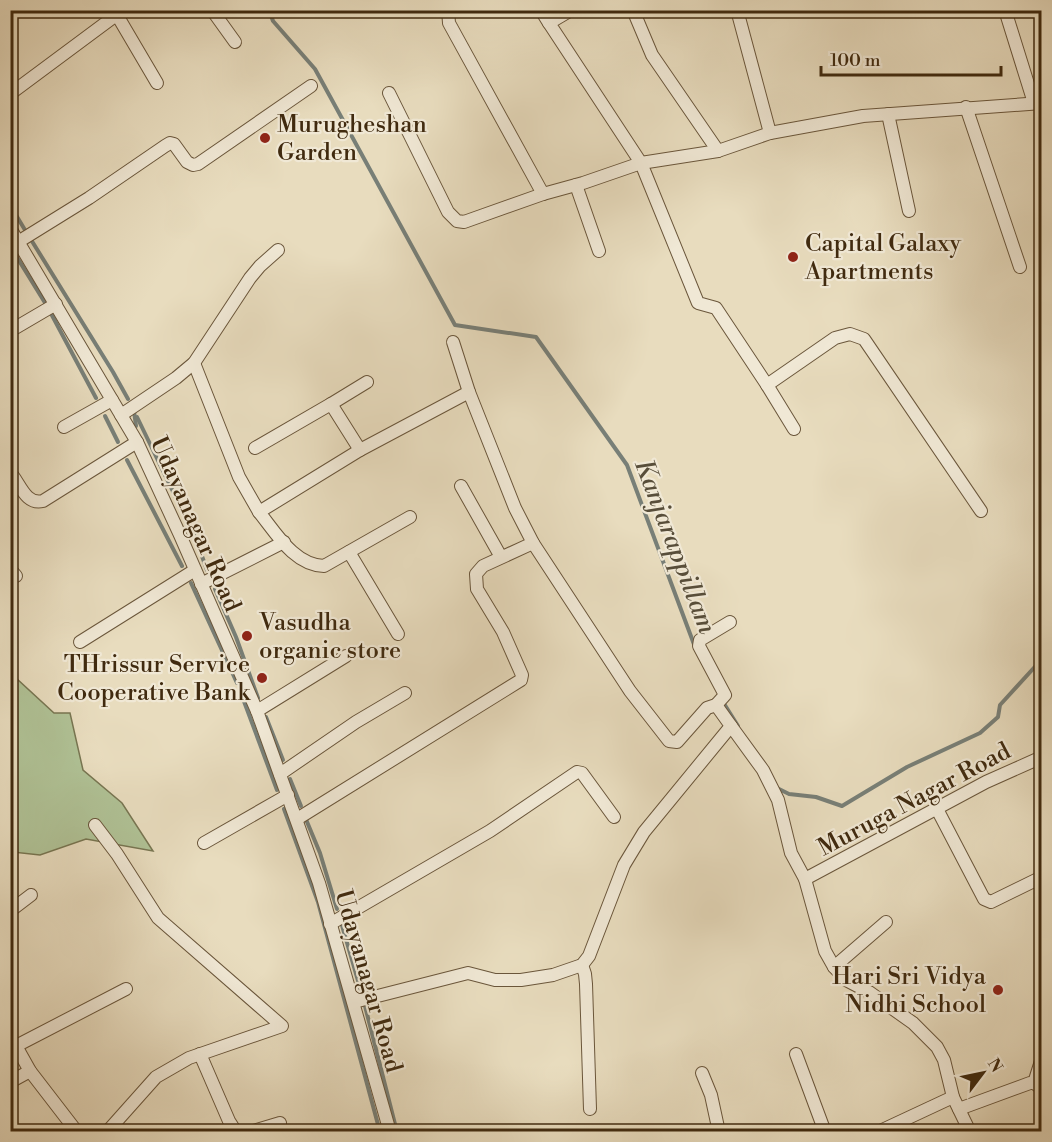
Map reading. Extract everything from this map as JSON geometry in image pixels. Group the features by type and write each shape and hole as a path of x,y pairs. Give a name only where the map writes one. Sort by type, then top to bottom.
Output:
{"street":[{"path":"212,10 235,42"},
{"path":"448,10 448,23 543,194"},
{"path":"542,10 640,163 698,303 716,308 794,429"},
{"path":"549,23 571,10"},
{"path":"633,10 652,56 718,151"},
{"path":"737,10 770,133"},
{"path":"389,93 448,212 457,221 464,222 640,163 718,151 770,133 888,114 1038,103 1005,10"},
{"path":"10,94 121,12 157,83"},
{"path":"18,242 89,198 170,143 174,144 187,162 193,165 198,164 311,86"},
{"path":"966,107 1020,267"},
{"path":"888,114 909,210"},
{"path":"576,185 599,251"},
{"name":"Udayanagar Road","path":"10,228 49,308 122,415 137,442 257,711 320,883 390,1131"},
{"path":"122,415 194,363 250,278 278,250"},
{"path":"10,331 49,308"},
{"path":"767,385 835,338 850,334 864,339 981,511"},
{"path":"453,342 469,392 515,508 533,543 630,691 669,741 676,742 707,708 720,700"},
{"path":"194,363 239,477 259,512 292,552 305,562 324,566 410,517"},
{"path":"255,448 332,405 367,382"},
{"path":"259,512 360,450 469,392"},
{"path":"64,427 112,400"},
{"path":"332,405 360,450"},
{"path":"13,476 30,500 35,503 43,501 137,442"},
{"path":"461,486 501,557"},
{"path":"201,584 284,542"},
{"path":"297,819 522,680 506,638 477,589 475,580 478,569 533,543"},
{"path":"349,552 398,634"},
{"path":"80,642 195,570"},
{"path":"730,622 700,639 699,646 731,726 764,770 778,800 791,853 805,879 825,951 834,967 846,980 869,992 913,1023 937,1047 944,1060 956,1103 969,1131"},
{"path":"257,711 346,656"},
{"path":"280,774 356,722 405,693"},
{"path":"354,1002 468,974 495,980 521,980 553,975 582,965 589,956 624,865 644,832 731,726"},
{"name":"Muruga Nagar Road","path":"805,879 986,782 1041,757"},
{"path":"330,924 490,831 577,772 582,774 614,817"},
{"path":"204,843 288,795"},
{"path":"937,809 984,898 991,902 1041,877"},
{"path":"95,825 117,854 158,918 282,1026 189,1058 156,1077 107,1131"},
{"path":"10,911 31,895"},
{"path":"834,967 886,922"},
{"path":"582,965 587,993 590,1109"},
{"path":"78,1131 30,1071 13,1042 126,989"},
{"path":"200,1054 229,1121 236,1131"},
{"path":"796,1054 825,1131"},
{"path":"878,1131 956,1103 1038,1086 1041,1058"},
{"path":"10,1082 30,1071"},
{"path":"702,1073 711,1095 718,1131"},
{"path":"250,1131 280,1124"}],"green space":[{"path":"11,678 17,679 54,713 70,713 83,770 122,803 153,851 86,839 40,855 13,852 11,865"}],"waterway":[{"name":"Kanjarappillam","path":"269,10 273,21 315,69 455,325 536,337 627,465 695,647"},
{"path":"10,205 28,235"},
{"path":"30,238 128,399"},
{"path":"10,246 47,306 96,398"},
{"path":"134,411 136,426"},
{"path":"105,416 118,442"},
{"path":"137,417 195,537 207,570"},
{"path":"127,460 182,566"},
{"path":"191,583 237,683"},
{"path":"215,589 236,637 258,698"},
{"path":"777,788 789,794 816,797 842,806 907,767 980,733 998,717 1000,705 1042,659"},
{"path":"242,696 277,790"},
{"name":"Kanjarappillam","path":"723,702 738,726"},
{"path":"266,717 283,760"},
{"path":"290,779 301,806"},
{"path":"284,809 318,902 380,1132"},
{"path":"305,817 320,853 337,909"},
{"path":"341,922 363,998"},
{"path":"364,1002 397,1132"}],"place":[{"name":"Murugheshan Garden","path":"265,138"},
{"name":"Capital Galaxy Apartments","path":"793,257"},
{"name":"Vasudha organic store","path":"247,636"},
{"name":"THrissur Service Cooperative Bank","path":"262,678"},
{"name":"Hari Sri Vidya Nidhi School","path":"998,990"}]}
